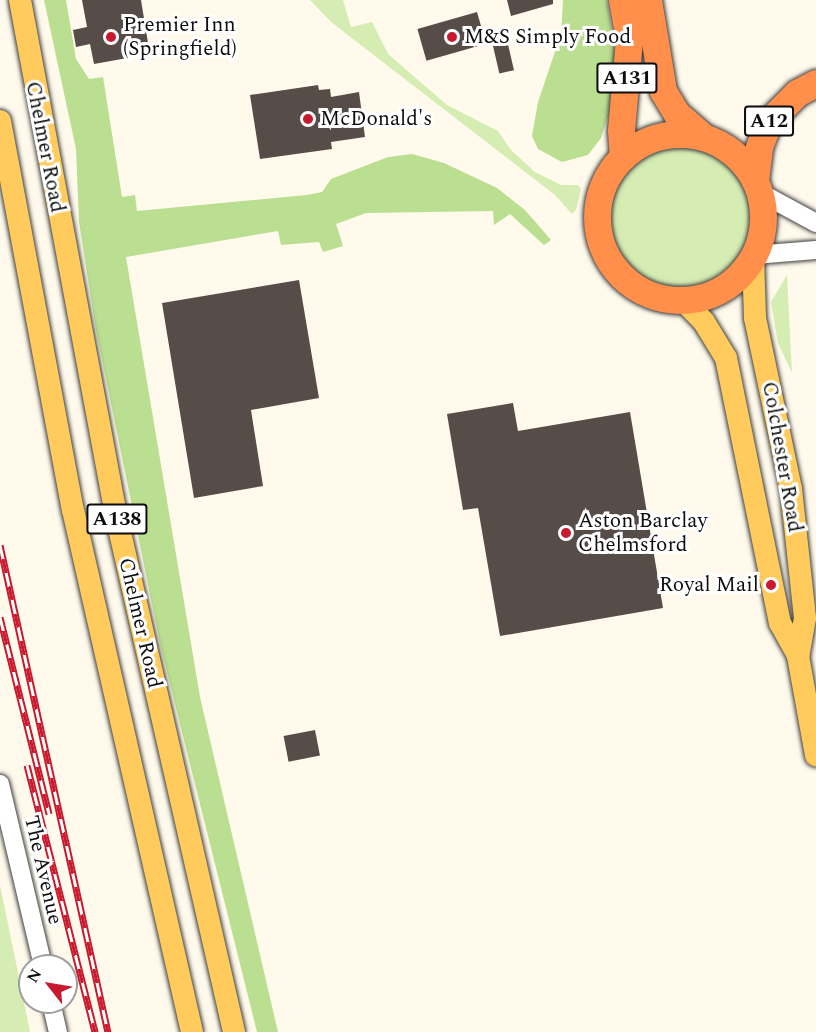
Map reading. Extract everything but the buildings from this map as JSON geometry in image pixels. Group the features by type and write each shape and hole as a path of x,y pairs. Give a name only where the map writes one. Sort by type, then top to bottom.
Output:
{"highway":[{"name":"A131","path":"622,0 629,39 621,130 623,157"},
{"name":"A131","path":"648,0 663,91 677,114 703,137"},
{"name":"A12","path":"757,186 759,147 769,121 789,99 816,83"},
{"path":"668,135 703,137 737,156 757,186 763,219 753,256 725,287 683,300 658,297 635,287 606,253 598,207 606,180 623,157 639,146 668,135"}],"main road":[{"name":"Chelmer Road","path":"20,0 116,515 234,1032"},
{"name":"Chelmer Road","path":"0,121 73,510 192,1032"},
{"name":"Colchester Road","path":"753,256 755,318 791,489 805,618 798,656"},
{"name":"Colchester Road","path":"683,300 704,321 726,358 780,623 798,656 816,755"}],"street":[{"path":"757,186 816,224"},
{"path":"753,256 816,250"},
{"name":"The Avenue","path":"0,784 40,954"},
{"path":"54,1014 58,1032"}],"green space":[{"path":"44,0 66,0 76,59 89,79 103,77 122,197 135,195 137,211 322,192 331,179 388,157 412,154 444,163 497,188 525,210 551,240 544,245 510,214 494,225 493,211 366,213 336,224 343,246 323,252 319,242 281,245 278,231 126,257 200,697 278,1032 257,1032 161,648 96,330 79,222 76,149"},
{"path":"310,0 343,0 351,27 372,22 388,54 447,105 498,131 511,150 535,172 561,185 578,185 581,189 576,210 572,214 555,195 331,22"},
{"path":"563,0 607,0 615,53 610,110 601,138 588,155 562,162 538,149 532,136 538,102 561,34"},
{"path":"680,147 707,153 719,159 729,168 738,178 744,190 750,217 744,244 738,256 729,266 719,275 707,281 680,287 653,281 641,275 631,266 622,256 616,244 610,217 616,190 622,178 631,168 641,159 653,153"},
{"path":"787,275 792,373 778,343 771,302"},
{"path":"0,885 18,973 18,1014 26,1014 30,1032 0,1032"}],"railway":[{"path":"0,545 108,1032"},
{"path":"0,617 49,814"},
{"path":"27,765 95,1032"}],"place":[{"name":"Premier Inn (Springfield)","path":"111,37"},
{"name":"M&S Simply Food","path":"452,37"},
{"name":"McDonald's","path":"308,119"},
{"name":"Aston Barclay Chelmsford","path":"566,533"},
{"name":"Royal Mail","path":"771,585"}]}
